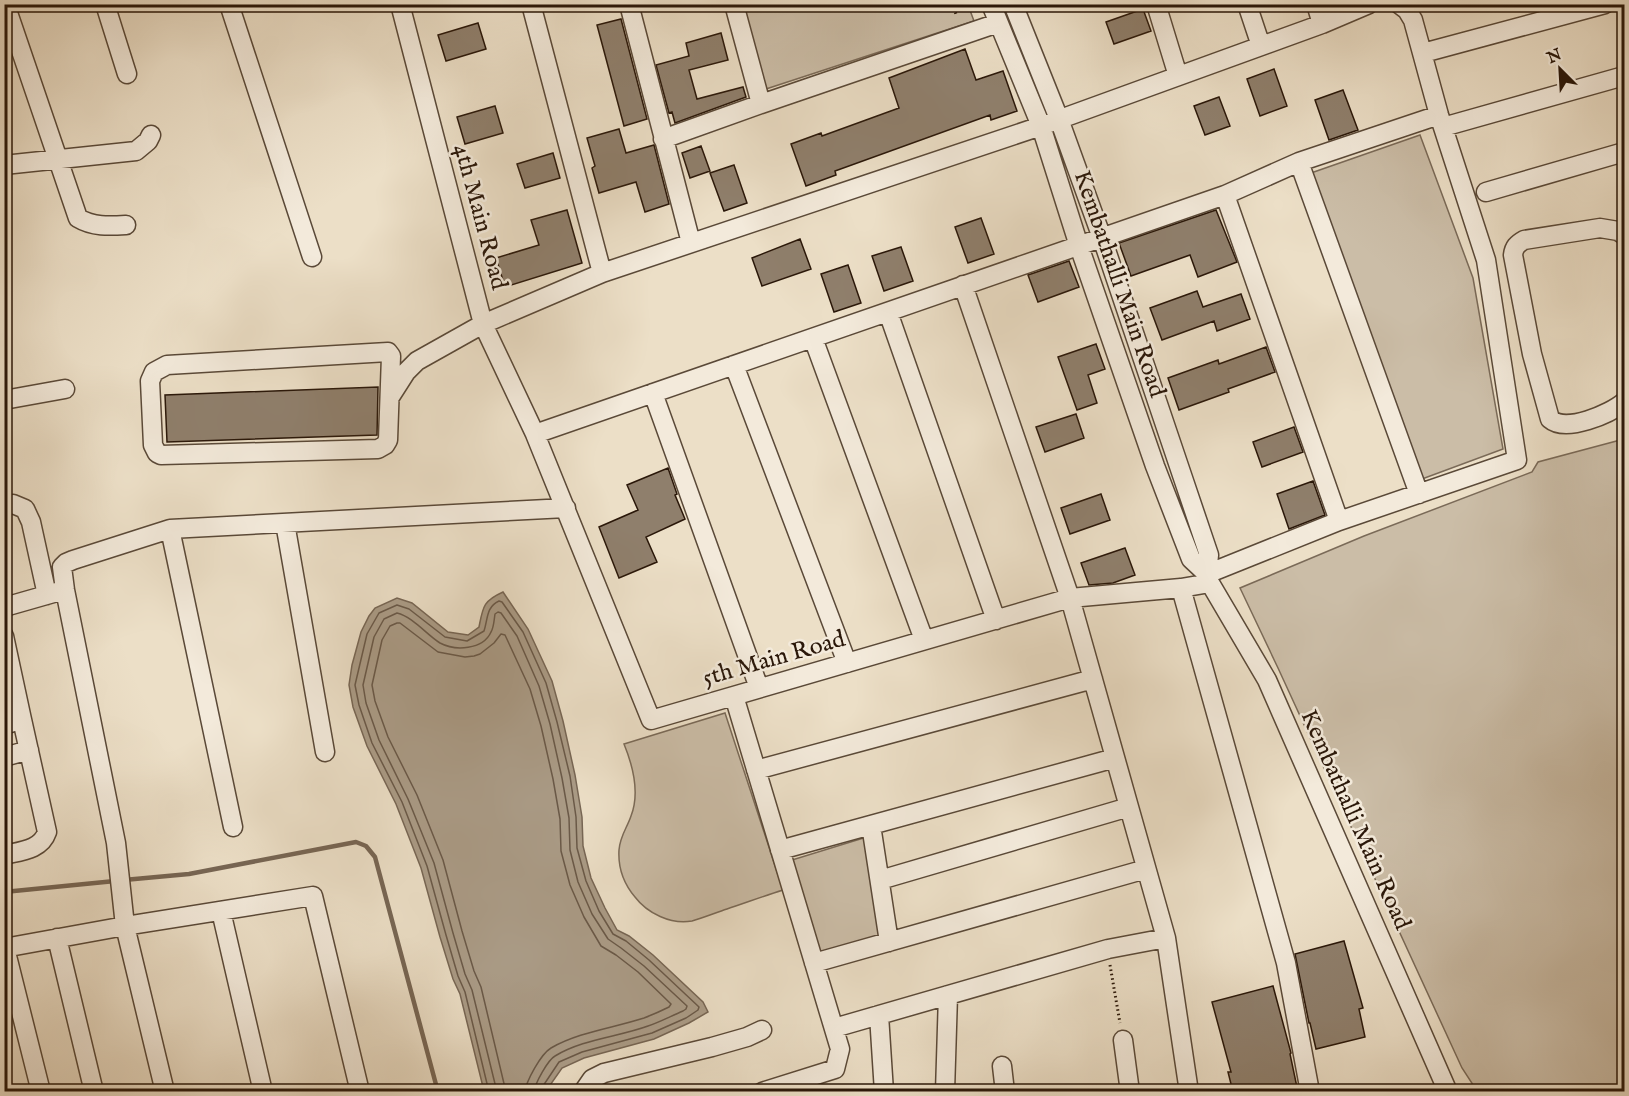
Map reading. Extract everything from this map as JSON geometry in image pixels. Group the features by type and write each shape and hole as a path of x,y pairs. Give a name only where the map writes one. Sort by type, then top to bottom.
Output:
{"street":[{"path":"5,4 78,218 84,222 99,225 126,225"},
{"path":"105,4 128,74"},
{"path":"229,4 312,257"},
{"name":"4th Main Road","path":"400,4 483,324 535,434"},
{"path":"531,4 602,273"},
{"path":"629,4 691,243"},
{"path":"734,4 761,104"},
{"name":"Kembathalli Main Road","path":"991,4 1041,126 1155,466 1191,560 1208,578 1267,680 1448,1092"},
{"name":"Kembathalli Main Road","path":"1013,4 1059,119 1102,238 1209,555 1208,578"},
{"path":"1156,4 1178,76"},
{"path":"1247,4 1261,46"},
{"path":"1316,4 1322,24"},
{"path":"390,397 391,356 388,352 167,365 154,372 150,381 153,445 157,453 161,455 378,449 388,440 390,397 406,372 417,361 483,324 602,273 1041,126 1322,24 1369,4"},
{"path":"1399,4 1407,10 1413,20 1441,121 1486,260 1514,255"},
{"path":"1423,53 1605,4"},
{"path":"663,139 998,23"},
{"path":"535,434 1225,195 1299,162 1441,121 1624,76"},
{"path":"4,165 136,151 152,135"},
{"path":"1486,192 1624,152"},
{"path":"1299,162 1419,494"},
{"path":"1225,195 1339,521"},
{"path":"1624,235 1618,231 1600,228 1524,240 1517,243 1514,249 1532,354 1550,418 1555,423 1580,422 1615,410 1624,402"},
{"name":"5th Main Road","path":"535,434 651,720 1070,598 1181,588 1339,521 1517,460 1486,260"},
{"path":"963,285 1070,598 1166,938 1189,1092"},
{"path":"888,312 996,620"},
{"path":"813,338 924,640"},
{"path":"734,365 847,663"},
{"path":"4,400 65,389"},
{"path":"653,393 759,688"},
{"path":"4,506 14,504 25,509 56,592 116,843 125,926 165,1092"},
{"path":"56,592 62,567 66,564 170,530 566,508"},
{"path":"285,523 325,752"},
{"path":"170,530 232,827"},
{"path":"1181,588 1286,963 1310,1092"},
{"path":"4,608 56,592"},
{"path":"4,855 39,845 45,839 47,832 5,636"},
{"path":"756,770 1093,679"},
{"path":"734,696 840,1049 835,1069 762,1092"},
{"path":"4,725 17,721 21,715"},
{"path":"4,757 29,750"},
{"path":"780,850 1115,758"},
{"path":"880,880 1129,807"},
{"path":"871,825 889,942"},
{"path":"814,963 1146,869"},
{"path":"41,1092 5,948 314,896 360,1092"},
{"path":"222,911 263,1092"},
{"path":"57,938 94,1092"},
{"path":"834,1028 1108,949 1166,938"},
{"path":"945,1092 948,995"},
{"path":"879,1015 884,1092"},
{"path":"583,1092 592,1079 604,1073 712,1047 762,1030"},
{"path":"1123,1040 1130,1092"},
{"path":"1002,1066 1005,1092"}],"path":[{"path":"952,4 956,14"},
{"path":"1108,949 1123,1040"}],"shaded area":[{"path":"743,5 968,5 974,21 766,89"},
{"path":"1420,135 1473,278 1503,449 1422,479 1311,173"},
{"path":"1624,439 1624,1091 1477,1091 1462,1068 1240,588 1364,536 1532,472 1538,462"},
{"path":"725,713 783,890 692,921 668,919 653,913 640,903 622,875 620,845 635,798 633,770 624,744"},
{"path":"870,836 881,939 821,956 792,860"}],"water":[{"path":"503,592 528,629 552,681 575,775 582,817 583,846 591,878 605,908 617,930 629,936 653,955 703,1002 708,1012 654,1039 584,1058 562,1068 546,1091 484,1091 460,994 440,937 421,868 396,804 367,746 353,707 349,685 361,632 375,608 397,598 412,603 448,632 468,635 479,627 485,605 491,598"}],"building":[{"path":"1143,9 1151,31 1114,44 1106,22"},
{"path":"621,19 647,119 624,126 597,25"},
{"path":"478,23 486,49 446,61 438,35"},
{"path":"721,33 728,60 689,70 697,99 743,87 746,97 675,123 672,112 669,113 656,65 689,56 686,43"},
{"path":"965,49 976,80 1003,71 1017,111 991,120 990,115 835,171 836,175 806,186 791,144 821,133 822,136 899,108 889,78"},
{"path":"1274,69 1287,106 1260,116 1247,79"},
{"path":"1343,90 1358,130 1329,140 1315,100"},
{"path":"1219,97 1230,126 1205,135 1194,106"},
{"path":"495,106 503,133 465,144 457,117"},
{"path":"619,129 626,153 654,145 669,204 645,212 636,182 599,193 592,168 595,166 587,138"},
{"path":"701,146 710,171 690,178 682,153"},
{"path":"553,153 560,178 525,188 517,164"},
{"path":"734,165 747,203 724,211 710,173"},
{"path":"567,210 582,263 505,287 496,258 539,245 531,220"},
{"path":"1216,210 1237,262 1198,277 1190,255 1131,276 1119,243"},
{"path":"981,218 994,254 968,263 955,227"},
{"path":"800,239 811,269 762,286 752,258"},
{"path":"901,247 913,281 884,291 872,256"},
{"path":"1069,261 1079,287 1038,302 1028,275"},
{"path":"848,265 861,303 834,312 821,274"},
{"path":"1197,291 1203,307 1241,294 1250,319 1217,331 1214,321 1162,340 1150,308"},
{"path":"1096,344 1105,369 1088,375 1097,403 1077,410 1058,357"},
{"path":"1266,347 1275,372 1179,410 1168,378 1218,360 1219,364"},
{"path":"378,387 377,435 167,442 165,395"},
{"path":"1076,414 1084,438 1045,452 1036,427"},
{"path":"1294,427 1303,452 1262,467 1253,442"},
{"path":"668,468 677,494 675,495 685,519 646,537 657,562 619,578 599,527 638,510 627,485"},
{"path":"1313,481 1325,515 1289,529 1277,494"},
{"path":"1101,494 1110,520 1070,534 1061,508"},
{"path":"1125,548 1135,575 1113,583 1089,585 1081,563"},
{"path":"1344,941 1363,1008 1359,1009 1365,1037 1316,1049 1295,954"},
{"path":"1273,986 1291,1053 1298,1092 1233,1092 1228,1072 1231,1072 1212,1002"}],"waterway":[{"path":"124,880 189,874 356,842 366,846 375,857 438,1092"},
{"path":"4,892 115,881"}]}
